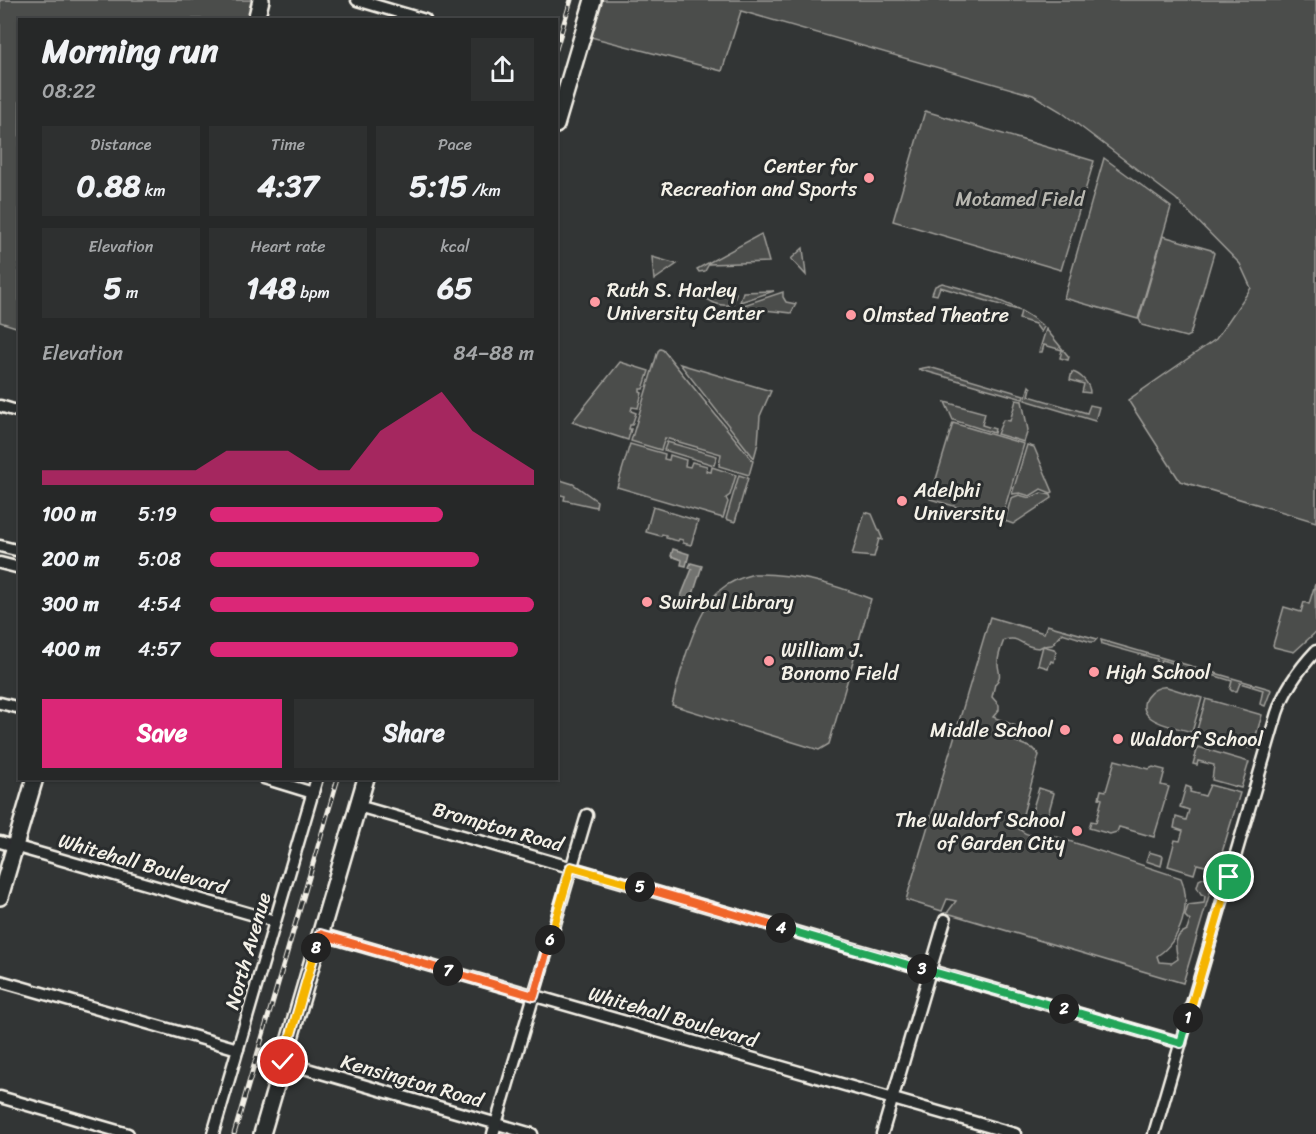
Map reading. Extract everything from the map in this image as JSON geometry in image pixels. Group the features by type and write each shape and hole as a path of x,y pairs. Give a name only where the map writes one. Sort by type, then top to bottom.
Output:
{"street":[{"path":"256,18 261,0"},
{"path":"357,0 418,18"},
{"path":"558,118 593,0"},
{"path":"0,406 18,411"},
{"path":"0,546 18,550"},
{"path":"0,563 18,568"},
{"path":"1154,1134 1277,713 1287,689 1316,651"},
{"path":"0,703 18,708"},
{"path":"0,897 7,844 33,780"},
{"path":"271,780 313,793"},
{"name":"North Avenue","path":"213,1134 316,780"},
{"path":"262,1134 365,780"},
{"name":"Brompton Road","path":"358,806 1181,1043"},
{"path":"495,1129 587,815"},
{"name":"Whitehall Boulevard","path":"7,844 275,921"},
{"path":"882,1134 945,920"},
{"name":"Whitehall Boulevard","path":"320,934 1015,1134"},
{"path":"0,981 238,1049"},
{"name":"Kensington Road","path":"283,1062 495,1129 532,1134"},
{"path":"0,1097 128,1134"}],"green space":[{"path":"0,0 262,0 256,18 18,18 18,328 0,322"},
{"path":"594,0 1316,0 1316,522 1180,481 1128,400 1216,339 1251,288 1240,264 1176,199 1060,111 1033,95 741,11 722,71 583,35"},
{"name":"Motamed Field","path":"925,111 1094,161 1061,270 893,221"},
{"path":"1104,158 1171,207 1138,319 1064,298"},
{"path":"761,234 769,262 709,264 705,271 699,272 697,269"},
{"path":"1163,236 1211,250 1214,253 1190,335 1186,337 1142,325 1139,319"},
{"path":"803,248 806,275 791,259"},
{"path":"652,257 677,264 654,280"},
{"path":"942,283 983,295 1021,311 940,287 937,295 932,294 935,286"},
{"path":"774,291 740,302 743,292"},
{"path":"783,292 786,302 796,304 791,313 738,307"},
{"path":"736,293 733,304 724,305 711,302 700,294"},
{"path":"1021,311 1044,327 1041,332 1035,324 1019,319"},
{"path":"1046,329 1069,357 1068,360 1060,358 1062,350 1044,345 1042,352 1039,352"},
{"path":"660,349 753,461 749,475 719,466 721,454 665,438 661,450 631,441"},
{"path":"620,362 649,371 643,389 640,389 642,393 638,408 632,407 631,411 636,413 630,425 628,440 572,422"},
{"path":"680,364 771,391 760,416 758,443 754,458"},
{"path":"929,367 1024,395 1023,399 918,369"},
{"path":"1072,372 1084,380 1090,393 1082,392 1084,384 1070,380"},
{"path":"1029,386 1031,388 1029,396 1087,413 1090,405 1099,407 1095,421 1025,400"},
{"path":"1016,400 1022,401 1028,430 1024,442 997,434 1003,420 1010,421"},
{"path":"945,402 985,413 982,425 995,429 994,433 953,420"},
{"path":"953,423 1024,444 1001,520 930,499"},
{"path":"667,442 717,456 714,465 664,450"},
{"path":"630,444 665,454 664,459 669,460 670,455 686,460 685,466 690,467 692,462 707,466 706,471 711,472 712,467 736,475 730,495 726,498 728,502 723,518 617,487"},
{"path":"1027,445 1034,447 1053,492 1041,489 1030,496 1020,493 1012,494"},
{"path":"739,475 748,478 735,522 726,519"},
{"path":"558,479 573,484 597,501 596,507 564,500 565,496 558,494"},
{"path":"1041,493 1051,495 1052,498 1013,524 1005,521 1011,498 1019,495 1030,498"},
{"path":"653,507 698,521 691,545 683,543 683,540 666,538 666,535 646,532"},
{"path":"865,512 872,514 882,538 882,540 879,539 874,557 852,555"},
{"name":"William J. Bonomo Field","path":"754,574 784,575 814,581 871,599 829,744 819,750 672,705 690,644 711,600 728,584"},
{"path":"1315,584 1316,632 1294,652 1274,647 1284,607 1301,612 1304,602 1309,604"},
{"path":"990,617 1044,633 1047,625 1097,639 1091,642 1062,633 1052,645 1039,648 1015,640 1004,640 998,659 999,677 992,697 999,705 999,710 993,717 1016,726 1014,741 1034,749 1039,755 1019,829 1033,835 1048,834 1181,878 1185,910 1172,941 1157,956 1159,962 1172,963 1178,959 1176,942 1179,935 1187,930 1190,921 1185,916 1188,905 1204,903 1205,896 1197,887 1199,880 1214,879 1183,983 947,913 956,901 947,899 942,911 906,900"},
{"path":"1101,640 1271,690 1265,706 1260,704 1263,690 1240,683 1237,691 1232,691 1230,689 1232,681 1189,668 1186,676 1181,677 1178,674 1180,665 1161,660 1155,674 1157,659 1102,644"},
{"path":"1043,646 1054,649 1056,652 1054,662 1051,661 1048,668 1038,665"},
{"path":"1167,687 1202,698 1192,732 1160,723 1146,713 1144,702 1150,693 1155,689"},
{"path":"1206,699 1262,715 1252,749 1196,733"},
{"path":"1198,747 1249,762 1241,788 1212,780 1214,765 1198,761 1197,765 1193,764"},
{"path":"1115,760 1149,769 1153,767 1165,770 1161,785 1169,787 1154,837 1119,827 1117,832 1110,834 1089,828 1091,821 1096,822 1102,799 1099,798 1101,790 1106,791"},
{"path":"1210,785 1240,793 1217,869 1197,864 1194,874 1168,866 1175,840 1180,841 1183,831 1174,828 1176,817 1186,820 1189,810 1180,807 1186,786 1191,788 1190,792 1205,796"},
{"path":"1039,788 1054,793 1046,822 1030,818"},
{"path":"1149,852 1163,856 1161,866 1146,861"}],"shaded area":[{"path":"673,549 689,554 686,566 681,565 682,560 671,556"},
{"path":"691,563 702,566 690,604 679,601 692,569 689,567"}],"railway":[{"path":"558,42 571,0"},
{"path":"234,1134 337,780"}],"place":[{"name":"Center for Recreation and Sports","path":"869,178"},
{"name":"Ruth S. Harley University Center","path":"595,302"},
{"name":"Olmsted Theatre","path":"851,315"},
{"name":"Adelphi University","path":"902,501"},
{"name":"Swirbul Library","path":"647,602"},
{"name":"William J. Bonomo Field","path":"769,661"},
{"name":"High School","path":"1094,672"},
{"name":"Middle School","path":"1065,730"},
{"name":"Waldorf School","path":"1118,739"},
{"name":"The Waldorf School of Garden City","path":"1077,831"}],"route":[{"path":"283,1062 320,934 534,996 571,867 1181,1043 1229,877"}]}
